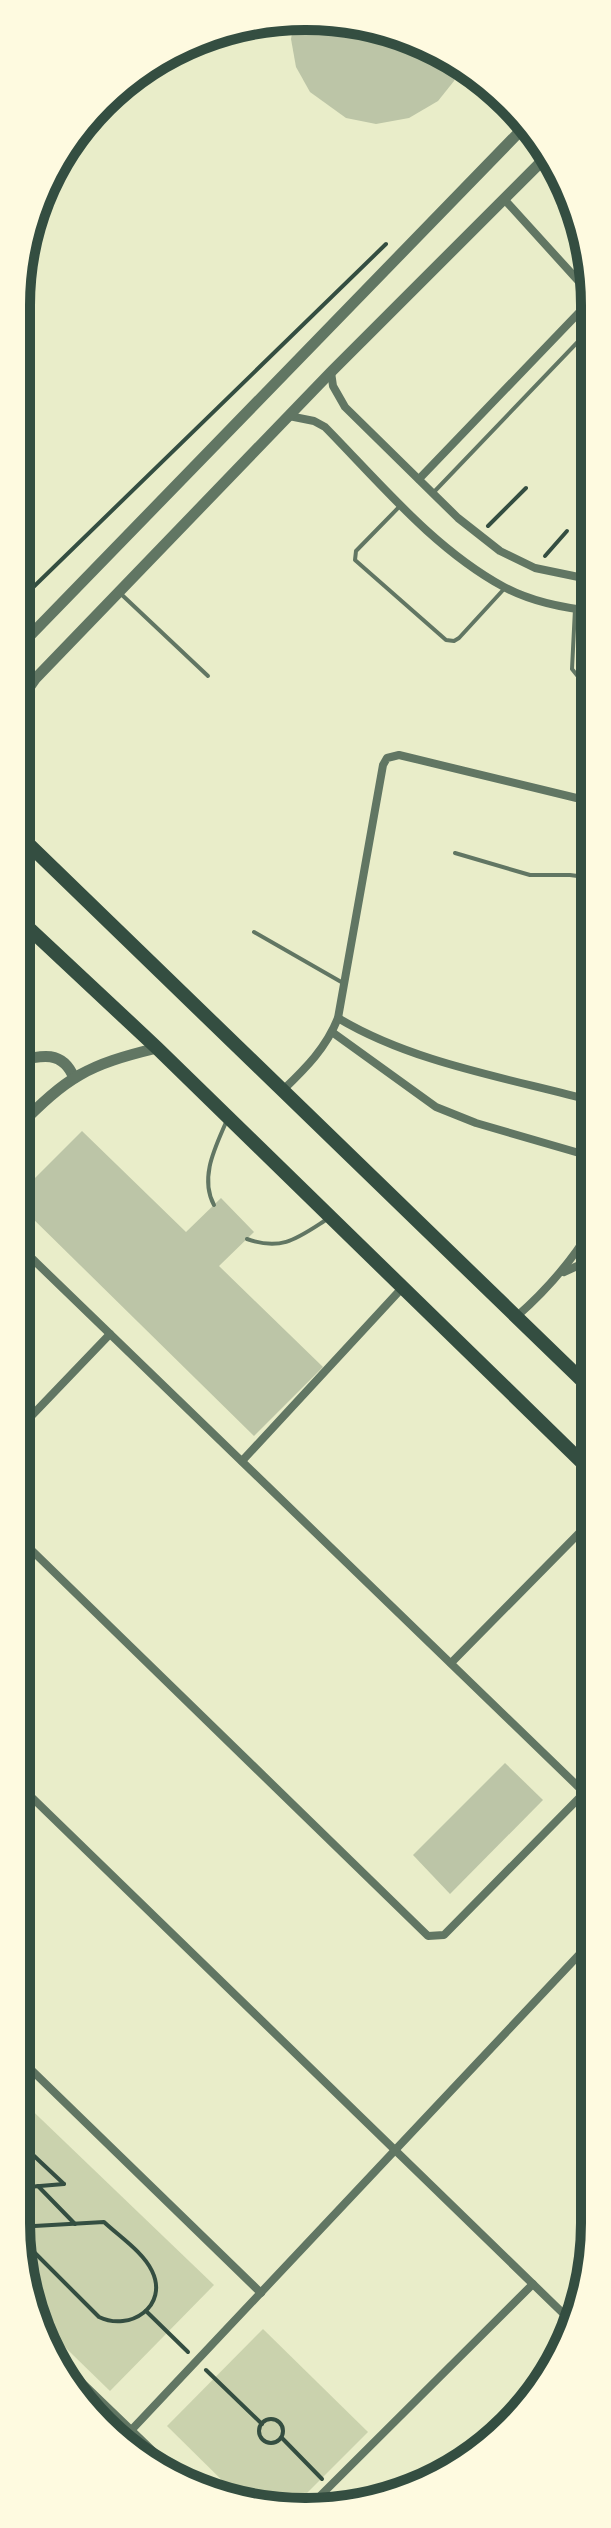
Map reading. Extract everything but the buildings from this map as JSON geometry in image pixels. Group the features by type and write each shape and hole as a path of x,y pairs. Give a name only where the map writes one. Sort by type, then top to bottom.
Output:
{"main road":[{"path":"30,846 581,1379"},
{"path":"30,930 228,1116 581,1461"}],"street":[{"path":"30,635 519,132"},
{"path":"30,686 331,372 541,162"},
{"path":"504,199 580,283"},
{"path":"419,479 581,310"},
{"path":"331,372 333,386 345,407 479,534 500,551 535,568 581,578"},
{"path":"289,416 314,421 325,427 457,557 505,588 524,596 581,610"},
{"path":"283,1090 313,1061 338,1018 383,765 387,758 399,755 581,799"},
{"path":"338,1018 368,1036 412,1053 581,1098"},
{"path":"332,1032 436,1107 476,1123 581,1154"},
{"path":"30,1115 74,1078 110,1060 157,1048"},
{"path":"30,1057 57,1057 70,1069 74,1078"},
{"path":"516,1317 557,1277 581,1245"},
{"path":"30,1257 581,1788"},
{"path":"557,1277 569,1268 581,1266"},
{"path":"242,1461 403,1287"},
{"path":"31,1417 110,1334"},
{"path":"451,1663 581,1531"},
{"path":"31,1549 428,1936 444,1935 581,1796"},
{"path":"31,1796 565,2315"},
{"path":"129,2433 581,1953"},
{"path":"31,2069 261,2293"},
{"path":"320,2497 533,2284"},
{"path":"83,2383 152,2450"}],"lane":[{"path":"433,493 581,339"},
{"path":"402,505 358,548 355,560 446,640 459,638 505,588"},
{"path":"119,592 208,676"},
{"path":"575,609 572,669 581,679"},
{"path":"455,853 530,875 581,876"},
{"path":"254,932 345,984"},
{"path":"214,1205 209,1196 209,1167 228,1116"},
{"path":"247,1239 261,1244 290,1242 331,1217"}],"path":[{"path":"30,590 394,236"},
{"path":"479,534 526,488"},
{"path":"535,568 567,531"},
{"path":"31,2153 64,2184 31,2187"},
{"path":"38,2186 75,2224"},
{"path":"32,2226 104,2222 151,2269 155,2277 154,2295 138,2317 118,2322 99,2317 32,2250"},
{"path":"270,2419 278,2421 283,2429 282,2438 274,2443 264,2441 259,2433 262,2424 270,2419"},
{"path":"282,2438 330,2487"}],"green space":[{"path":"31,2109 214,2285 110,2391 56,2339 39,2294 31,2241"},
{"path":"263,2329 368,2432 303,2497 287,2497 229,2487 167,2426"}]}
